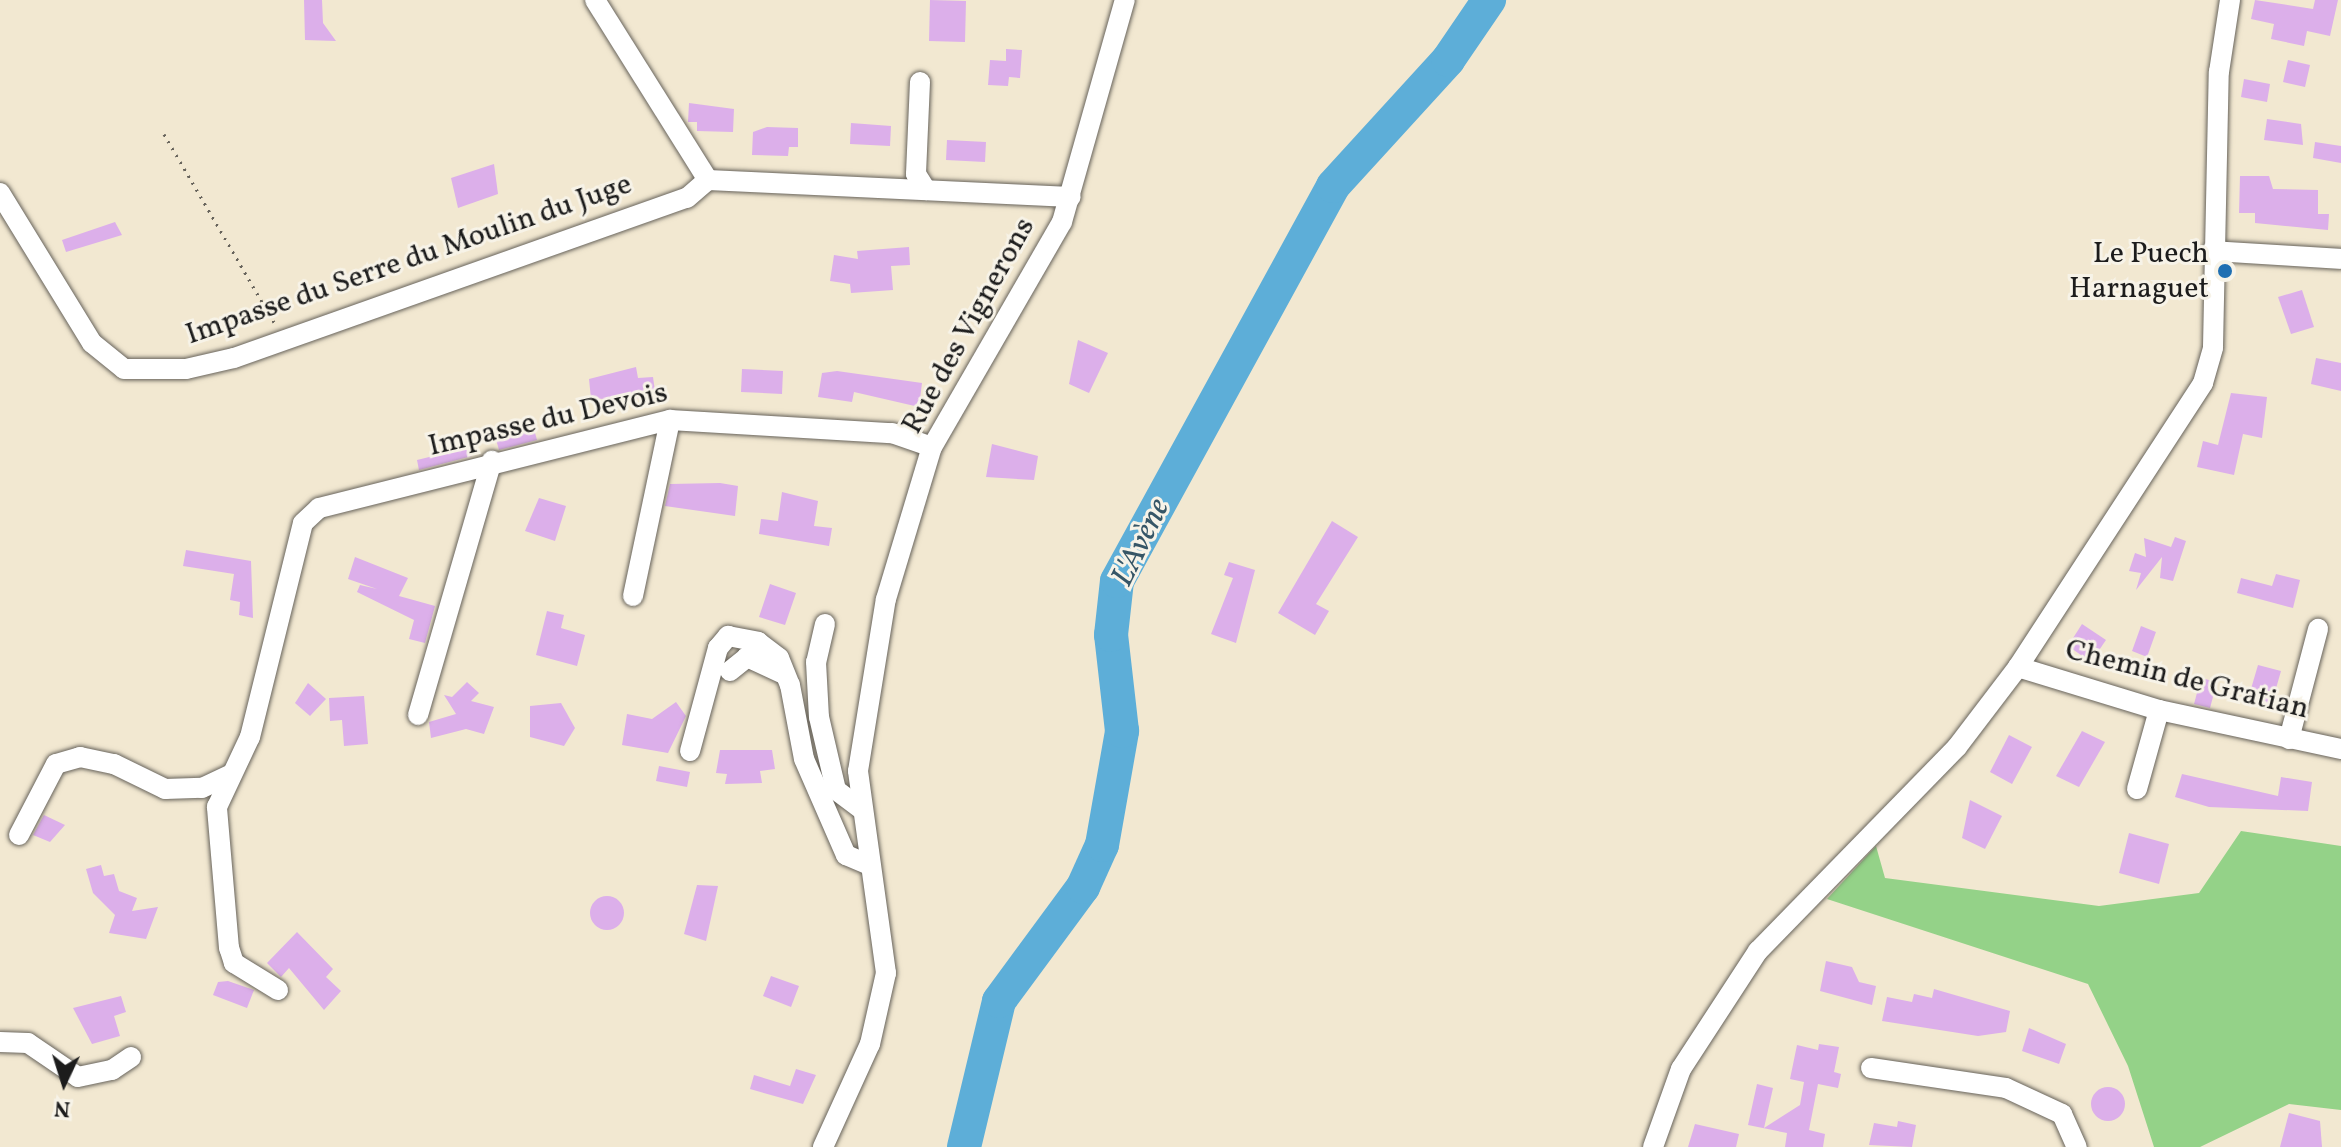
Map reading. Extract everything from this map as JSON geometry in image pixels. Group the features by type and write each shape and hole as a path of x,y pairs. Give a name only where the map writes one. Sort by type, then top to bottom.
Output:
{"street":[{"path":"595,0 708,180 1071,197"},
{"name":"Rue des Vignerons","path":"823,1147 883,997 885,945 860,808 868,678 932,447 1071,197 1125,0"},
{"path":"1653,1147 1681,1069 1758,951 1957,747 2018,667 2203,383 2213,347 2212,251 2219,72 2230,0"},
{"path":"920,82 916,174 926,190"},
{"name":"Impasse du Serre du Moulin du Juge","path":"0,193 92,343 124,369 186,369 293,337 687,198 708,180"},
{"path":"2212,251 2341,259"},
{"path":"633,596 670,420"},
{"name":"Impasse du Devois","path":"278,990 234,963 229,948 217,807 250,737 275,616 288,594 303,523 319,508 492,461 670,420 892,433 932,447"},
{"path":"418,715 492,461"},
{"path":"825,624 816,662 819,717 836,790 860,808"},
{"path":"2289,739 2318,629"},
{"path":"690,751 728,636 758,642 779,658 804,759 846,855 869,865"},
{"path":"730,671 747,657 785,675"},
{"name":"Chemin de Gratian","path":"2018,667 2159,710 2341,749"},
{"path":"2137,789 2159,710"},
{"path":"19,835 56,764 80,757 114,764 165,789 202,788 230,775"},
{"path":"0,1042 28,1043 78,1077 131,1057"},
{"path":"1871,1068 2006,1088 2062,1114 2077,1147"}],"path":[{"path":"164,134 271,319 293,337"}],"green space":[{"path":"2241,831 2341,846 2341,1110 2289,1104 2200,1147 2154,1147 2128,1066 2088,984 1827,899 1876,846 1885,878 2099,906 2199,893"}],"building":[{"path":"304,0 322,0 323,23 336,41 305,40"},
{"path":"930,0 966,1 965,42 929,41"},
{"path":"2255,0 2313,9 2315,0 2338,0 2330,36 2307,31 2304,46 2271,39 2274,24 2251,19"},
{"path":"1006,49 1022,50 1020,78 1009,77 1008,86 988,85 990,60 1006,61"},
{"path":"2288,60 2310,65 2305,87 2283,82"},
{"path":"2244,79 2270,84 2267,102 2241,97"},
{"path":"689,103 734,109 733,132 697,131 697,122 688,122"},
{"path":"2267,119 2301,124 2303,145 2264,140"},
{"path":"851,123 891,126 890,146 850,144"},
{"path":"767,127 798,128 798,147 789,147 788,156 752,155 753,132"},
{"path":"947,140 986,142 985,162 946,160"},
{"path":"2315,142 2341,146 2341,163 2313,158"},
{"path":"494,164 498,194 458,208 451,178"},
{"path":"2240,176 2269,176 2273,189 2318,190 2318,214 2329,214 2328,230 2255,223 2255,213 2239,213"},
{"path":"115,222 122,235 66,252 62,240"},
{"path":"909,247 910,265 891,266 893,290 851,293 850,284 830,281 834,255 858,259 857,251"},
{"path":"2302,290 2314,327 2291,334 2278,297"},
{"path":"1078,340 1108,353 1089,393 1069,384"},
{"path":"2316,358 2341,363 2341,391 2311,384"},
{"path":"636,367 638,378 653,377 656,398 591,399 589,379"},
{"path":"742,369 783,371 782,394 741,392"},
{"path":"837,371 922,383 919,407 854,392 852,402 818,397 822,373"},
{"path":"2231,393 2267,397 2262,438 2243,434 2234,475 2197,467 2203,441 2218,445"},
{"path":"532,422 537,440 499,450 494,432"},
{"path":"992,444 1038,456 1034,480 986,477"},
{"path":"470,447 472,456 419,470 417,460"},
{"path":"720,483 738,486 735,516 665,506 670,484"},
{"path":"782,492 818,501 814,526 832,528 829,546 759,534 761,519 778,521"},
{"path":"539,498 566,506 555,541 525,531"},
{"path":"1332,521 1358,537 1316,604 1329,611 1315,635 1278,613"},
{"path":"2175,537 2186,541 2173,581 2160,578 2162,557 2136,590 2141,573 2129,571 2135,553 2146,557 2144,538 2171,547"},
{"path":"186,550 251,561 253,618 239,615 240,602 230,600 234,574 183,566"},
{"path":"355,557 408,578 399,596 435,606 425,643 409,639 414,620 357,592 360,585 377,589 348,579"},
{"path":"1229,562 1255,570 1236,643 1211,634 1233,578 1224,575"},
{"path":"2276,574 2300,580 2293,608 2237,593 2241,578 2272,586"},
{"path":"770,584 796,593 785,625 759,617"},
{"path":"547,611 564,615 561,628 585,635 577,666 536,655"},
{"path":"2082,624 2106,640 2091,662 2068,646"},
{"path":"2141,626 2156,632 2147,657 2132,651"},
{"path":"2258,665 2281,671 2271,706 2248,699"},
{"path":"2201,678 2217,682 2210,708 2194,704"},
{"path":"467,682 479,693 471,701 494,707 484,734 466,729 431,738 429,722 456,714 444,695 452,697"},
{"path":"308,683 326,699 310,716 295,703"},
{"path":"364,696 368,744 344,746 342,720 330,721 329,698"},
{"path":"676,702 686,716 668,753 622,745 627,714 652,719"},
{"path":"561,703 575,728 564,746 530,737 530,706"},
{"path":"2082,731 2105,742 2079,787 2056,776"},
{"path":"2009,735 2032,747 2012,784 1990,772"},
{"path":"720,750 772,750 775,769 760,771 762,783 725,784 727,774 716,773"},
{"path":"659,766 690,772 687,787 656,781"},
{"path":"2182,774 2278,796 2281,777 2312,782 2308,811 2209,807 2175,797"},
{"path":"1970,800 2002,816 1985,849 1962,838"},
{"path":"44,815 65,825 50,842 33,835"},
{"path":"2129,833 2169,844 2159,884 2119,873"},
{"path":"101,865 104,876 114,874 119,891 137,898 132,911 158,907 146,939 109,933 115,915 93,893 86,869"},
{"path":"697,885 718,886 706,941 684,934"},
{"path":"607,896 619,901 624,913 619,925 607,930 595,925 590,913 595,901"},
{"path":"297,932 333,969 326,977 341,991 324,1010 289,968 281,977 267,963"},
{"path":"1826,961 1852,967 1859,982 1876,986 1872,1005 1820,991"},
{"path":"771,976 799,986 791,1007 763,996"},
{"path":"228,981 254,990 247,1008 213,995 218,982"},
{"path":"1934,989 2010,1011 2006,1032 1978,1036 1882,1021 1887,997 1912,1002 1914,994 1932,998"},
{"path":"121,996 126,1012 114,1016 120,1036 92,1044 73,1008"},
{"path":"2029,1028 2066,1044 2059,1064 2022,1051"},
{"path":"1819,1044 1839,1047 1834,1072 1841,1074 1838,1088 1818,1084 1809,1130 1825,1134 1823,1147 1785,1147 1787,1133 1748,1125 1757,1084 1773,1088 1764,1128 1800,1105 1804,1082 1790,1079 1797,1045 1818,1050"},
{"path":"796,1069 816,1075 803,1104 750,1089 754,1075 790,1086"},
{"path":"2108,1087 2120,1092 2125,1104 2120,1116 2108,1121 2096,1116 2091,1104 2096,1092"},
{"path":"2289,1113 2320,1121 2322,1147 2280,1147"},
{"path":"1898,1121 1916,1125 1912,1147 1869,1145 1874,1123 1897,1127"},
{"path":"1695,1124 1739,1134 1736,1147 1688,1147"}],"waterway":[{"name":"L'Avène","path":"964,1147 999,1001 1083,887 1102,845 1122,731 1111,635 1117,581 1333,186 1448,60 1489,0"}],"place":[{"name":"Le Puech Harnaguet","path":"2225,271"}]}
